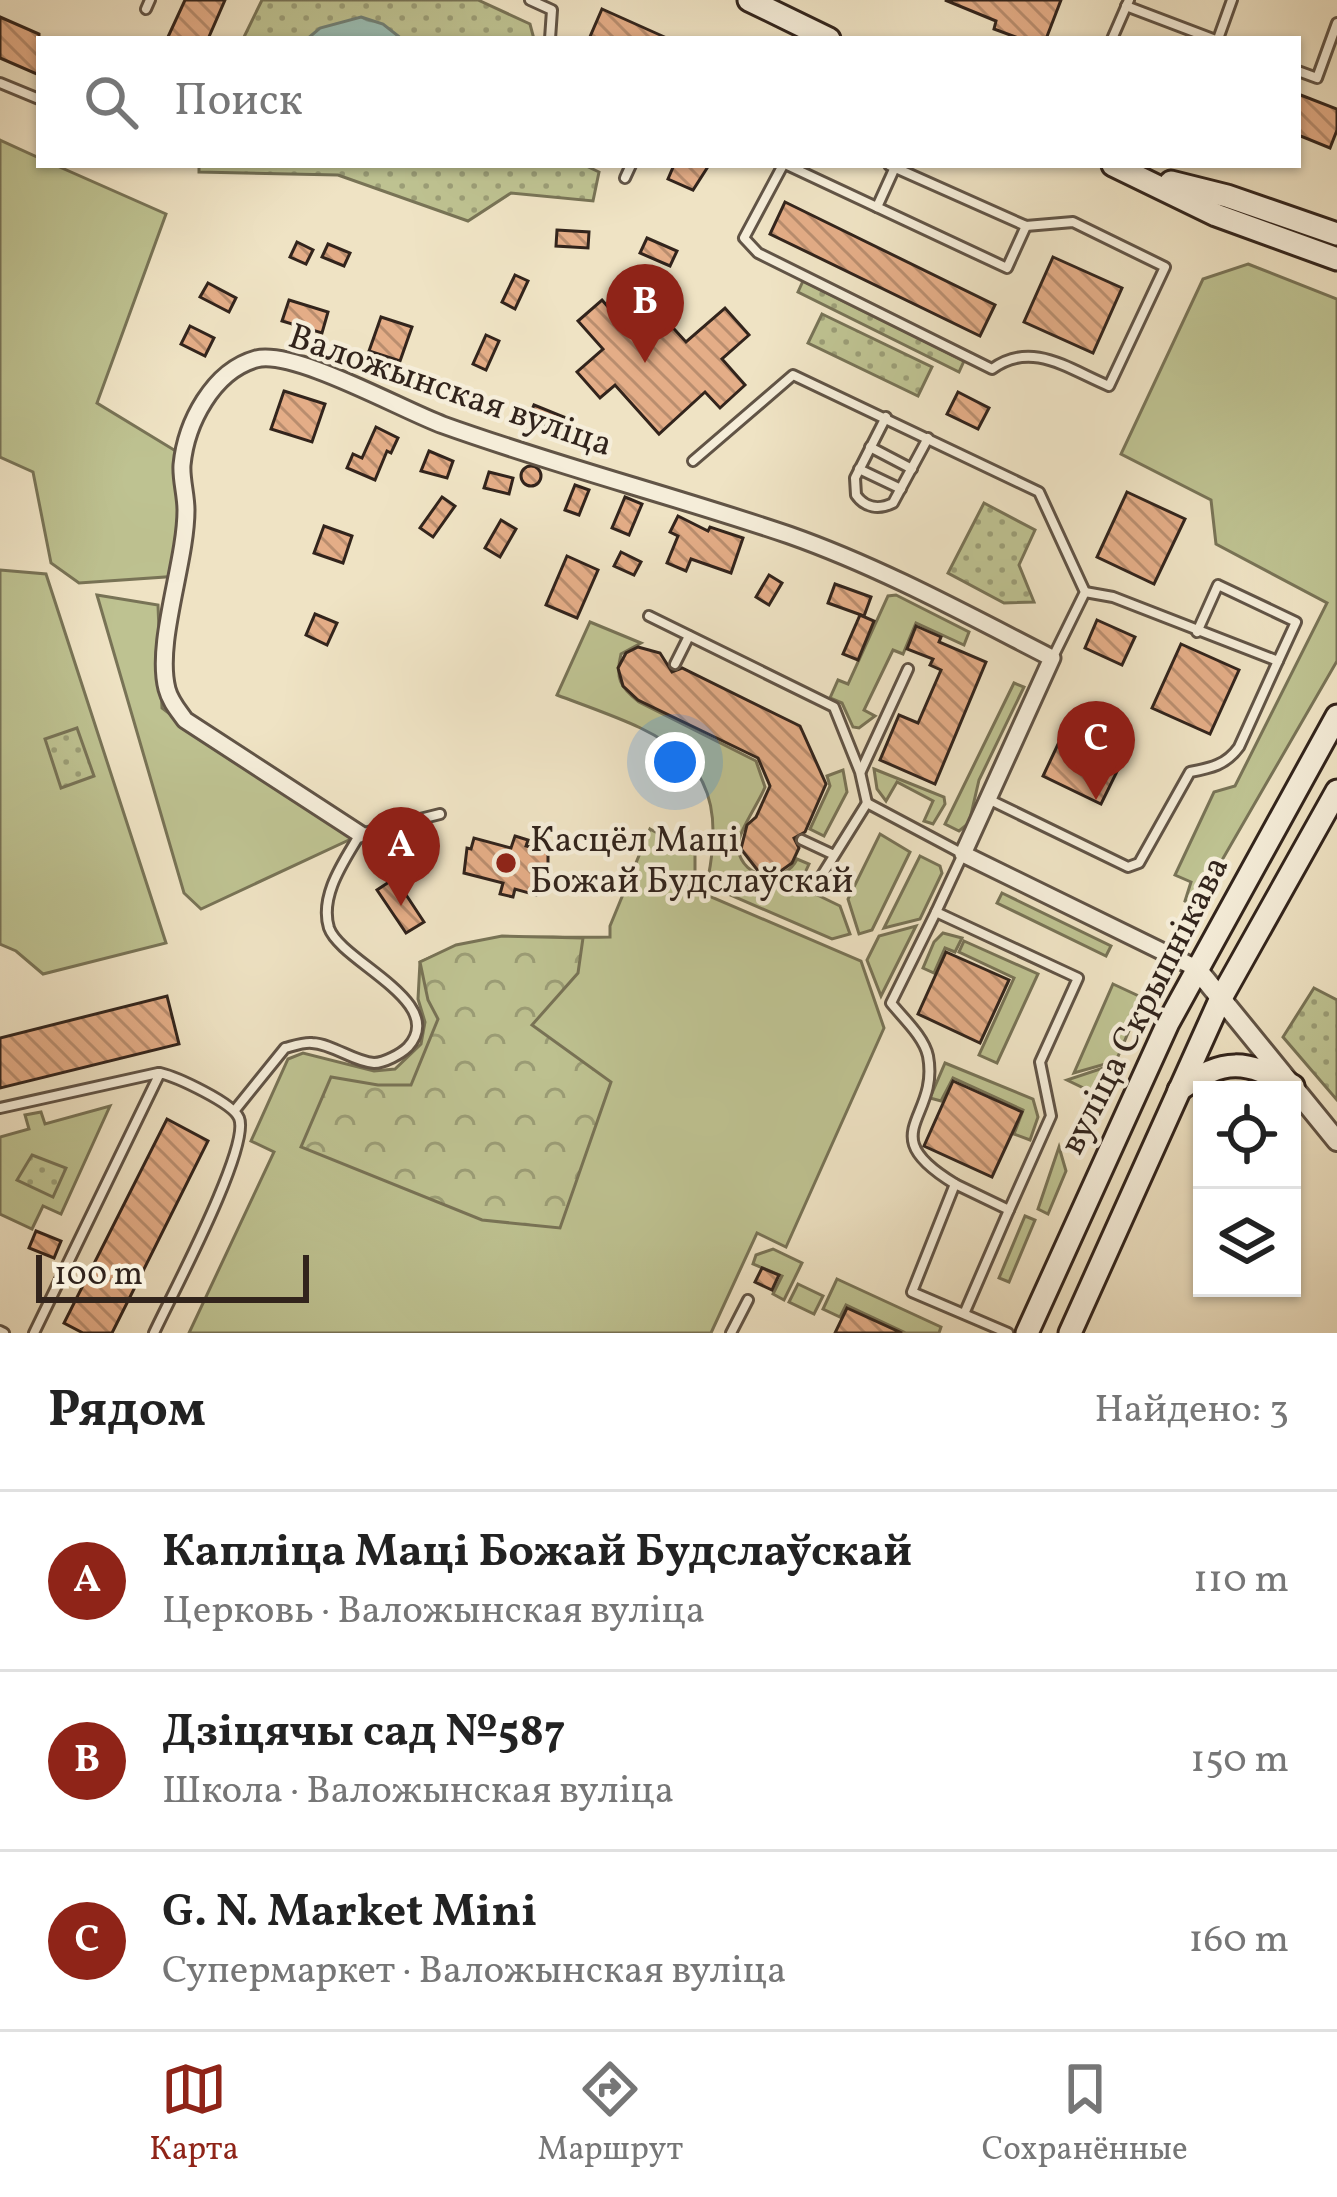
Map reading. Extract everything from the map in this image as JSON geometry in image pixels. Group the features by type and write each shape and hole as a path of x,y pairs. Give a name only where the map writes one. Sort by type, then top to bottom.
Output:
{"main road":[{"path":"749,0 823,36"},
{"path":"1121,168 1216,214 1337,259"},
{"path":"1136,174 1227,196 1337,234"},
{"name":"вуліца Скрыпнікава","path":"1028,1333 1196,968 1337,716"},
{"name":"вуліца Скрыпнікава","path":"1070,1333 1222,998 1337,791"},
{"path":"1178,1090 1208,1070 1232,1065 1258,1068 1283,1081"}],"street":[{"name":"Валожынская вуліца","path":"360,834 185,720 168,695 165,653 185,545 182,468 189,427 218,384 258,358 280,358 310,368 542,460 791,536 914,588 1052,658"},
{"path":"1052,658 963,854 1196,968 1289,1081"},
{"path":"1301,1096 1337,1141"}],"lane":[{"path":"530,0 552,10 550,36"},
{"path":"1216,36 1232,0"},
{"path":"1113,36 1128,3 1208,36"},
{"path":"1301,72 1317,78 1337,23"},
{"path":"0,83 36,98"},
{"path":"626,178 630,168"},
{"path":"783,168 745,238 758,253 992,369 1009,356 1037,355 1108,386 1165,267 1073,222 1026,226 897,168"},
{"path":"792,168 1006,268 1026,226"},
{"path":"877,207 892,168"},
{"path":"693,461 793,375 1039,492 1084,592"},
{"path":"886,417 853,489 866,505 893,503 928,438"},
{"path":"870,447 912,469"},
{"path":"859,469 901,489"},
{"path":"986,798 1128,867 1139,863 1190,772 1216,767 1239,747 1296,622 1218,585 1197,632"},
{"path":"1084,592 1113,597 1278,661"},
{"path":"1052,658 1084,592"},
{"path":"649,616 834,707 867,803 819,880"},
{"path":"675,664 689,636"},
{"path":"860,772 908,669"},
{"path":"867,803 963,854 891,1003 929,1059 912,1139 916,1153 925,1166 1009,1210"},
{"path":"235,1110 285,1048 312,1042 374,1063 396,1056 414,1036 415,1017 404,998 350,955 329,928 328,902 360,834 440,814"},
{"path":"802,840 832,854"},
{"path":"936,912 1078,978 1040,1062 1051,1116 964,1313"},
{"path":"34,1333 160,1073"},
{"path":"0,1108 160,1073 235,1110 242,1124 233,1162 154,1333"},
{"path":"955,1184 912,1292 1008,1333"},
{"path":"731,1333 748,1300"}],"green space":[{"path":"262,0 478,0 530,24 533,36 244,36"},
{"path":"0,140 36,157 36,168 62,168 166,214 97,403 184,456 179,576 79,583 51,563 33,472 0,457"},
{"path":"199,168 590,168 599,172 593,201 511,193 468,221 338,175 199,172"},
{"path":"1248,264 1337,299 1337,661 1195,907 1185,901 1191,882 1175,875 1214,792 1235,786 1327,603 1216,544 1211,500 1121,454 1203,279"},
{"path":"803,281 964,361 959,372 798,292"},
{"path":"822,314 932,367 918,396 808,343"},
{"path":"984,503 1035,530 1019,565 1034,602 1004,603 948,573"},
{"path":"0,570 46,574 166,943 43,974 0,944"},
{"path":"97,595 158,605 162,708 200,737 341,812 351,839 201,909 184,893"},
{"path":"896,595 969,632 964,645 916,623 903,654 893,650 864,710 875,716 853,727 842,703 830,698 838,680 848,684 888,596"},
{"path":"590,622 641,643 621,654 619,662 623,687 633,697 756,761 765,787 741,835 741,859 765,875 783,873 797,859 809,864 799,886 840,906 850,934 832,939 712,887 715,881 708,878 713,835 709,801 698,774 656,736 557,695"},
{"path":"1014,683 1024,687 979,780 969,823 959,831 945,824"},
{"path":"77,728 94,776 61,788 45,739"},
{"path":"874,769 944,797 933,824 924,821 933,801 897,782 886,801 877,789"},
{"path":"843,770 847,792 824,836 810,829 830,786 827,776"},
{"path":"650,829 695,854 695,890 861,961 884,1028 786,1247 757,1233 711,1333 189,1333 274,1152 251,1141 288,1059 303,1053 374,1071 395,1069 421,1044 425,1022 418,999 420,962 492,940 610,937 610,926"},
{"path":"880,834 910,852 872,930 859,934 848,899"},
{"path":"920,856 940,866 942,873 920,919 884,928"},
{"path":"1002,893 1111,946 1106,956 997,903"},
{"path":"916,926 881,996 867,960 879,936"},
{"path":"943,933 962,938 955,952 945,948 934,973 923,968"},
{"path":"502,936 583,938 578,973 532,1025 611,1082 560,1228 482,1220 301,1147 331,1077 411,1085 438,1019 428,1000 420,962 456,945"},
{"path":"964,941 1038,974 997,1063 979,1055 1014,978 959,952"},
{"path":"1113,984 1143,998 1116,1061 1074,1073"},
{"path":"1314,988 1337,1000 1337,1100 1283,1037"},
{"path":"945,1063 1033,1099 1038,1117 1030,1140 1014,1134 1023,1110 953,1078 941,1101 930,1098"},
{"path":"1112,1065 1098,1095 1067,1080"},
{"path":"110,1106 61,1214 43,1206 32,1229 0,1214 0,1137 29,1129 25,1115 41,1112 45,1124"},
{"path":"1059,1147 1066,1171 1048,1214 1038,1209"},
{"path":"32,1155 66,1168 53,1197 17,1180"},
{"path":"1025,1216 1035,1220 1009,1282 999,1278"},
{"path":"773,1249 802,1263 784,1300 773,1294 782,1276 753,1264 756,1255"},
{"path":"837,1279 941,1327 939,1333 906,1333 846,1305 840,1317 823,1309"},
{"path":"798,1284 823,1296 814,1314 789,1302"}],"water":[{"path":"361,17 383,24 398,36 311,36 320,28"}],"building":[{"path":"185,0 225,0 209,36 168,36"},
{"path":"945,0 1061,0 1047,36 1013,36 994,29 996,21"},
{"path":"602,9 662,36 590,36"},
{"path":"0,17 39,34 36,74 0,58"},
{"path":"1301,95 1337,109 1337,130 1330,148 1301,136"},
{"path":"673,168 707,168 693,190 668,179"},
{"path":"785,202 995,305 980,336 770,234"},
{"path":"557,230 589,232 588,248 556,246"},
{"path":"647,238 677,251 670,266 640,253"},
{"path":"297,242 313,250 306,264 290,257"},
{"path":"328,244 350,253 344,266 322,257"},
{"path":"1053,257 1122,288 1093,353 1024,322"},
{"path":"515,275 528,281 515,309 502,302"},
{"path":"208,283 236,298 229,312 200,297"},
{"path":"289,300 328,312 322,333 282,321"},
{"path":"602,300 642,340 665,319 686,342 725,308 749,335 722,359 745,385 720,408 705,392 659,434 615,385 600,398 577,372 603,349 578,321"},
{"path":"381,317 412,327 400,361 369,351"},
{"path":"190,326 214,338 205,356 181,344"},
{"path":"486,335 499,341 486,370 473,364"},
{"path":"284,391 325,404 312,442 271,429"},
{"path":"958,392 989,408 978,429 947,414"},
{"path":"534,405 564,417 559,431 528,419"},
{"path":"376,427 398,438 375,480 347,468 353,454 362,458"},
{"path":"429,451 453,461 447,478 421,471"},
{"path":"531,466 541,476 531,486 521,476"},
{"path":"489,472 513,478 509,494 484,488"},
{"path":"575,485 589,490 579,515 565,510"},
{"path":"1127,492 1185,519 1154,584 1097,557"},
{"path":"442,497 455,506 433,537 420,528"},
{"path":"625,497 642,504 629,535 612,528"},
{"path":"678,516 708,531 710,527 743,538 731,573 691,559 686,571 667,563 678,536 670,532"},
{"path":"501,520 516,529 500,557 485,548"},
{"path":"324,526 352,536 343,563 314,553"},
{"path":"621,552 641,562 634,575 614,566"},
{"path":"567,556 598,570 577,618 546,605"},
{"path":"769,575 782,583 769,605 756,597"},
{"path":"835,584 871,597 864,616 828,603"},
{"path":"315,614 337,623 327,645 306,635"},
{"path":"860,615 874,621 858,660 843,654"},
{"path":"1097,620 1135,637 1122,665 1085,648"},
{"path":"916,626 941,637 939,642 986,662 935,784 880,760 899,715 918,723 941,670 930,665 933,659 907,649"},
{"path":"1181,644 1239,670 1210,734 1152,708"},
{"path":"638,647 660,653 672,672 682,668 800,726 826,784 805,832 794,838 799,848 792,863 778,873 759,872 741,849 747,825 756,817 770,786 758,758 638,700 623,686 618,668 626,653"},
{"path":"1069,721 1128,749 1101,804 1043,776"},
{"name":"Касцёл Маці Божай Будслаўскай","path":"515,836 528,840 526,846 548,852 548,879 540,878 536,895 515,889 513,897 500,894 503,883 464,873 467,848 471,849 474,838 511,848"},
{"path":"395,878 424,922 406,933 377,890"},
{"path":"946,952 1009,980 980,1043 918,1014"},
{"path":"167,996 179,1044 0,1088 0,1038"},
{"path":"953,1081 1022,1112 992,1177 924,1146"},
{"path":"167,1119 208,1141 112,1333 83,1333 64,1323"},
{"path":"36,1231 61,1241 54,1258 29,1248"},
{"path":"762,1268 779,1275 772,1290 755,1282"},
{"path":"847,1308 902,1333 835,1333"}],"place":[{"name":"Дзіцячы сад №587","path":"645,363"},
{"name":"G. N. Market Mini","path":"1096,800"},
{"name":"Касцёл Маці Божай Будслаўскай","path":"506,863"},
{"name":"Капліца Маці Божай Будслаўскай","path":"401,906"}]}
